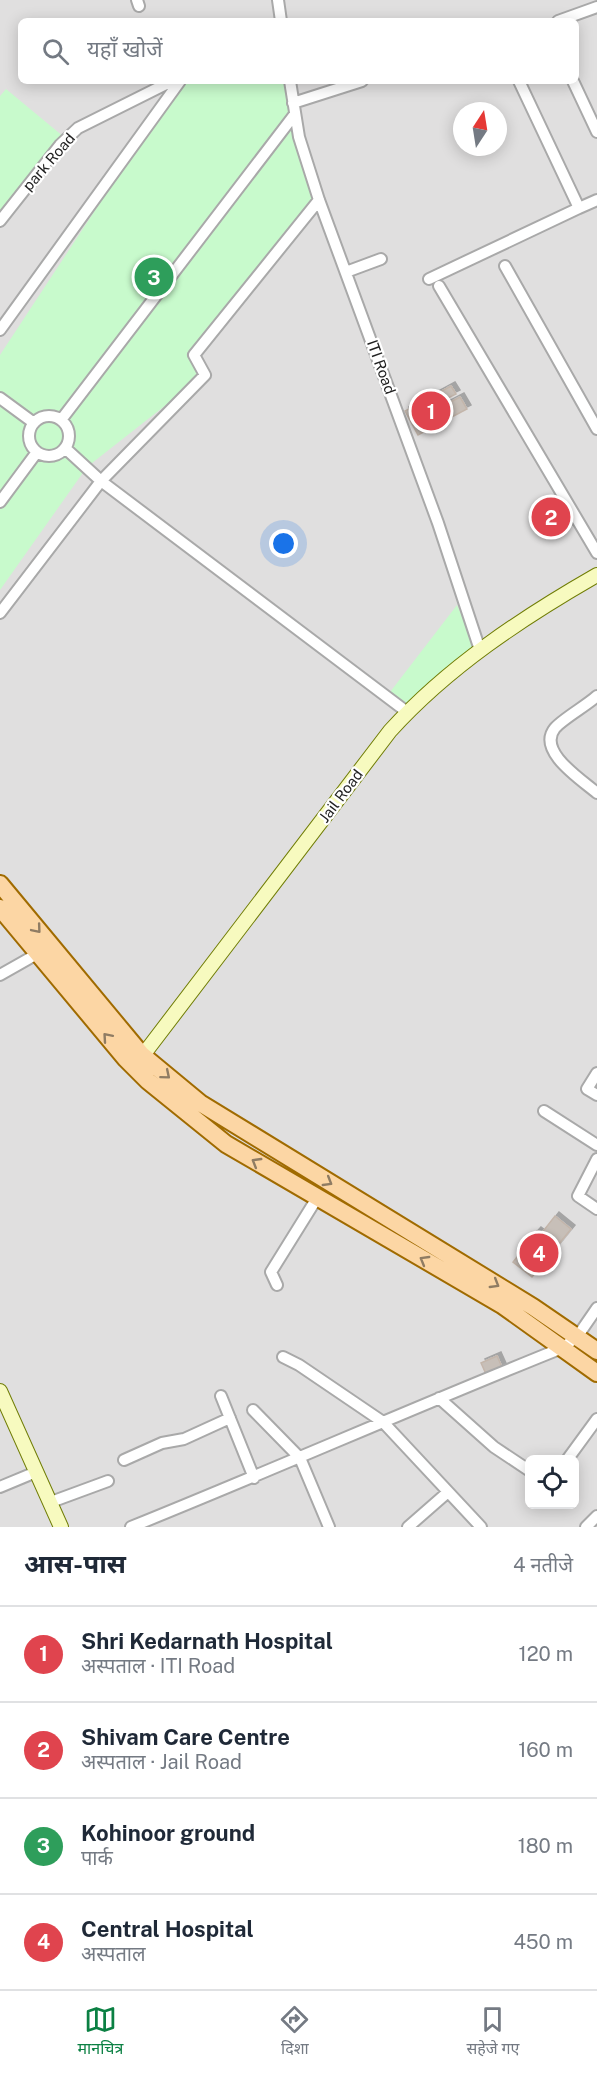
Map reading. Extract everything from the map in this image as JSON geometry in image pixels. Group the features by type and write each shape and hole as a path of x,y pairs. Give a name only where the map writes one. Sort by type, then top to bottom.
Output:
{"main road":[{"path":"0,884 138,1061 200,1103 533,1307 597,1352"},
{"path":"0,908 96,1026 138,1061 226,1144 502,1305 597,1373"}],"street":[{"path":"278,0 281,18"},
{"path":"566,18 597,6"},
{"name":"park Road","path":"0,221 60,146 78,128 166,84"},
{"path":"0,330 178,84"},
{"name":"ITI Road","path":"290,84 298,137 438,523 480,650"},
{"path":"293,102 352,84"},
{"path":"520,84 579,208"},
{"path":"574,84 597,132"},
{"path":"61,420 295,114"},
{"path":"0,613 101,481 205,375 194,356 320,200"},
{"path":"429,279 597,200"},
{"path":"346,272 381,259"},
{"path":"505,266 597,429"},
{"path":"439,286 597,553"},
{"path":"0,398 34,423"},
{"path":"46,416 54,416 61,420 67,426 69,433 65,448 52,456 37,452 29,439 34,423 46,416"},
{"path":"65,448 101,481 407,712"},
{"path":"0,502 37,452"},
{"name":"Jail Road","path":"138,1061 407,712 480,650 531,614 593,576"},
{"path":"597,696 555,728 550,747 554,756 597,793"},
{"path":"0,975 38,954"},
{"path":"597,1073 587,1089 597,1095"},
{"path":"544,1111 597,1145"},
{"path":"597,1159 578,1196 597,1209"},
{"path":"277,1285 271,1272 317,1198"},
{"path":"131,1527 254,1478 382,1422 562,1348 578,1337 597,1308"},
{"path":"283,1357 299,1365 382,1422 481,1527"},
{"path":"0,1391 61,1527"},
{"path":"221,1396 254,1478"},
{"path":"439,1398 494,1447 525,1468"},
{"path":"253,1410 300,1458 329,1527"},
{"path":"124,1460 162,1443 184,1439 230,1418"},
{"path":"571,1455 597,1419"},
{"path":"0,1487 36,1472"},
{"path":"51,1502 108,1481"},
{"path":"408,1527 448,1492"}],"shaded area":[{"path":"0,0 597,0 597,1527 0,1527"}],"green space":[{"path":"178,84 291,84 319,200 193,355 204,375 87,467 0,590 0,355"},
{"path":"6,89 70,142 0,222 0,96"},
{"path":"457,605 475,646 404,707 387,696"}],"building":[{"path":"451,386 456,394 442,401 445,405 460,397 467,409 418,435 405,411"},
{"path":"556,500 568,529 561,534 555,525 541,534 530,514"},
{"path":"555,1216 571,1229 532,1277 513,1262 524,1248 527,1250 533,1243 529,1240 537,1231 541,1234"},
{"path":"497,1356 502,1367 486,1374 481,1363"}],"place":[{"name":"Kohinoor ground","path":"154,277"},
{"name":"Shri Kedarnath Hospital","path":"431,411"},
{"name":"Shivam Care Centre","path":"551,517"},
{"name":"Central Hospital","path":"539,1253"}]}
